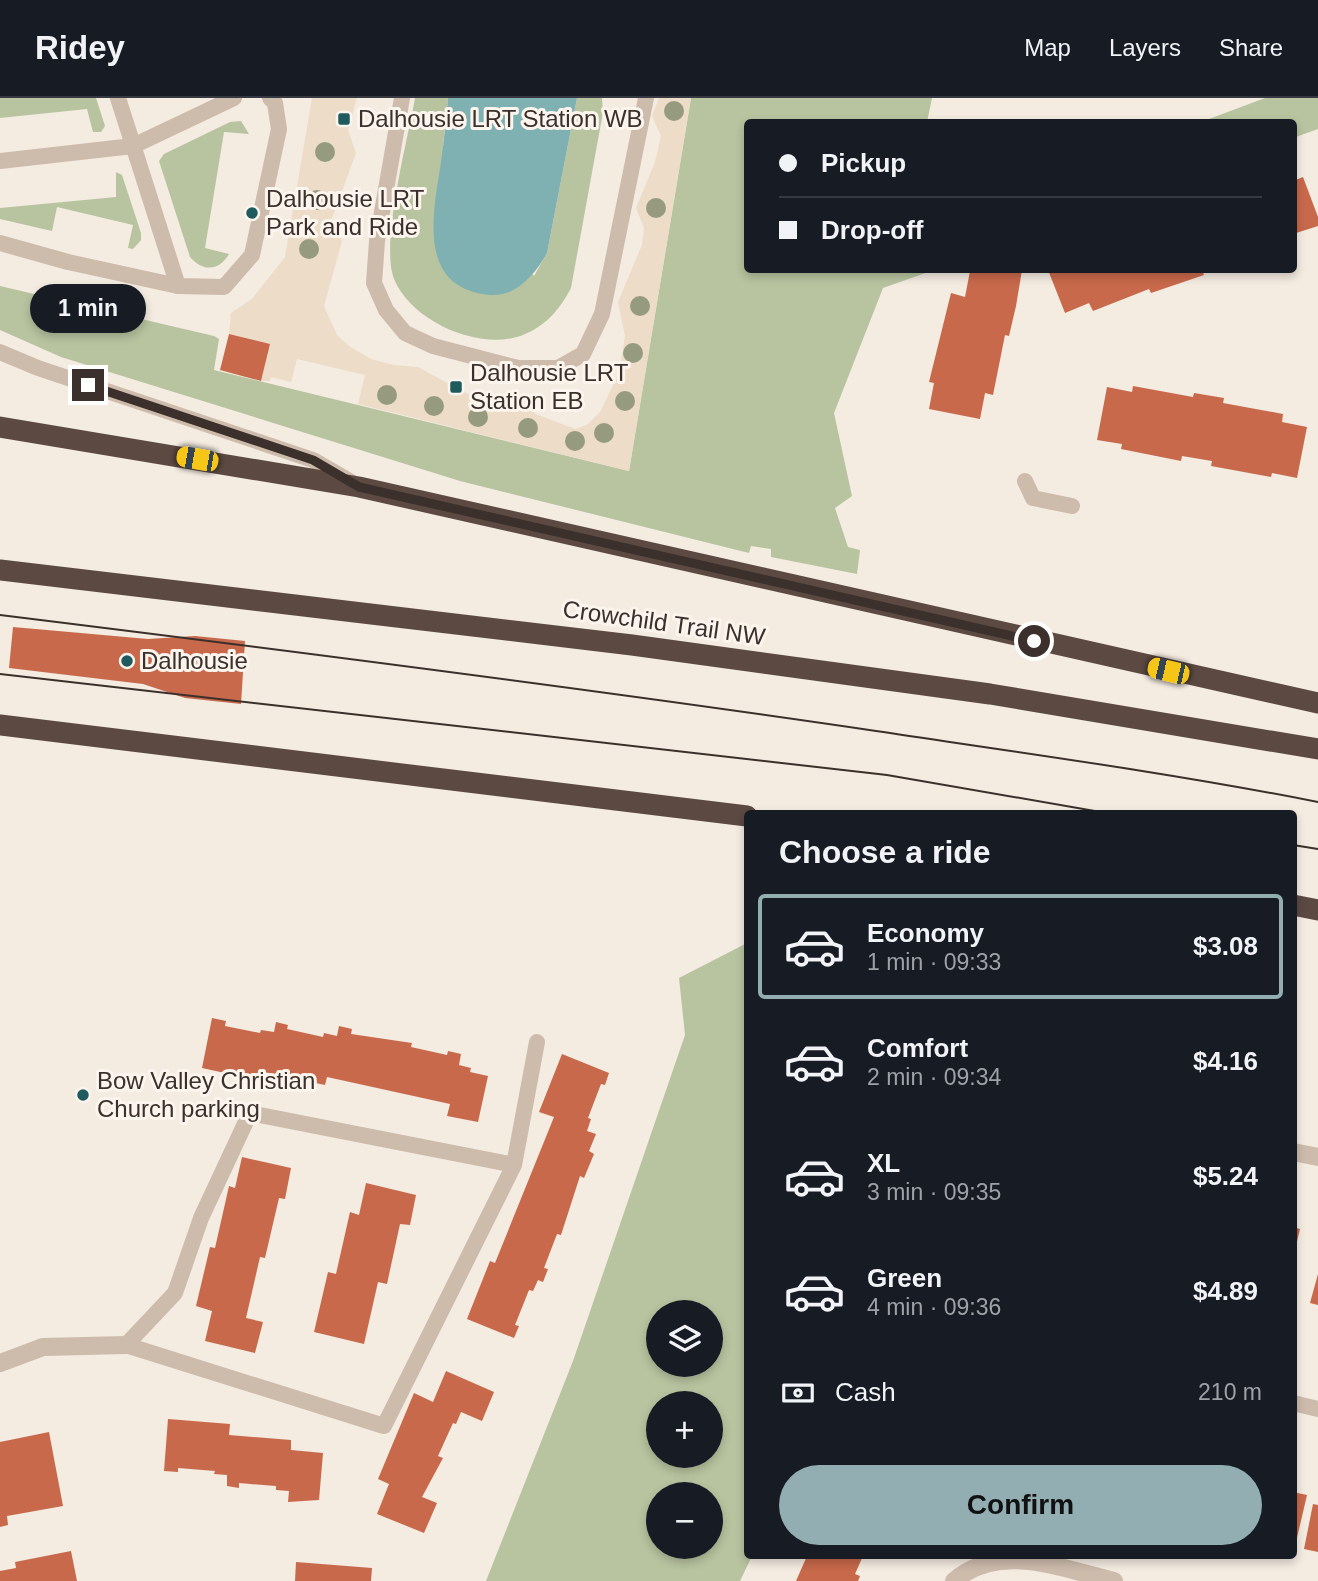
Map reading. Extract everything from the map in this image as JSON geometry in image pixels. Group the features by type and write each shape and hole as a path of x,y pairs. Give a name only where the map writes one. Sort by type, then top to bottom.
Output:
{"highway":[{"path":"0,427 359,487 1318,703"},
{"name":"Crowchild Trail NW","path":"0,570 632,645 990,694 1318,749"},
{"path":"0,725 744,816"},
{"path":"1297,906 1318,910"}],"street":[{"path":"1297,1153 1318,1157"},
{"path":"0,1363 43,1347 126,1345"},
{"path":"954,1581 975,1566 990,1560 1010,1559 1114,1581"}],"lane":[{"path":"118,98 178,286"},
{"path":"0,161 133,146 234,98"},
{"path":"0,243 68,262 178,286 224,288 252,255 279,130 275,103 270,98"},
{"path":"402,98 377,241 374,283 386,310 405,333 433,346 518,368 558,368 583,354 588,344 602,314 646,98"},
{"path":"0,352 51,372 313,460 359,487"},
{"path":"1025,481 1033,498 1072,506"},
{"path":"514,1165 250,1113 201,1218 175,1293 126,1345 384,1426 514,1165 537,1042"},
{"path":"1297,1404 1318,1409"}],"green space":[{"path":"0,98 96,98 105,126 101,132 93,132 87,109 0,118"},
{"path":"415,98 448,98 443,146 534,276 547,253 577,98 602,98 603,112 571,288 549,318 526,334 500,340 482,339 446,328 414,307 402,294 394,279 390,241"},
{"path":"691,98 932,98 928,119 744,119 744,273 926,273 883,288 834,413 852,496 835,508 848,547 860,550 857,574 771,557 771,549 751,546 749,553 460,481 61,357 0,330 0,286 214,336 219,339 214,370 629,471"},
{"path":"1265,98 1318,98 1318,129 1297,137 1297,119 1209,119"},
{"path":"241,121 249,134 224,132 205,248 229,254 221,264 205,267 190,257 159,161 164,154 230,122"},
{"path":"116,172 122,175 141,233 141,240 133,249 128,248 133,225 57,207 52,231 0,219 0,208 116,197"},
{"path":"744,945 744,1559 751,1559 740,1581 486,1581 573,1361 685,1035 679,978"}],"shaded area":[{"path":"312,98 357,98 348,130 356,153 331,221 342,241 324,306 337,335 371,359 418,367 489,402 509,397 538,415 575,429 587,425 600,412 619,373 625,336 618,302 642,245 644,228 636,208 655,162 661,136 652,116 659,98 691,98 629,471 358,404 365,375 297,359 291,382 271,377 270,381 261,381 270,344 229,334 231,313 252,299 285,257"}],"water":[{"path":"448,98 577,98 547,253 531,276 517,288 500,295 466,289 450,279 440,264 433,225"}],"building":[{"path":"1303,177 1318,217 1318,226 1297,233 1297,179"},
{"path":"970,273 1022,273 1009,336 1005,335 993,395 985,393 980,419 929,409 934,383 929,382 951,293 965,297"},
{"path":"1049,273 1204,275 1151,293 1149,289 1093,311 1089,303 1065,313"},
{"path":"229,334 270,344 261,381 220,370"},
{"path":"1133,386 1193,397 1194,393 1224,398 1223,403 1283,414 1282,422 1307,427 1297,478 1272,473 1271,477 1211,466 1212,461 1182,456 1181,461 1121,449 1122,444 1097,440 1107,387 1132,392"},
{"name":"Dalhousie","path":"13,627 148,639 195,636 245,641 241,704 185,698 143,684 9,668"},
{"path":"212,1018 226,1021 225,1026 260,1033 261,1030 274,1032 276,1022 288,1025 287,1029 323,1037 324,1033 337,1036 339,1026 352,1029 351,1034 412,1043 411,1047 447,1055 448,1051 461,1054 459,1065 471,1068 470,1072 488,1076 478,1122 447,1116 450,1104 327,1077 325,1085 264,1072 262,1081 202,1068"},
{"path":"562,1054 609,1073 605,1085 601,1084 588,1118 591,1119 587,1131 596,1134 589,1151 594,1154 584,1178 580,1176 561,1235 557,1234 544,1268 548,1269 543,1282 538,1280 533,1291 529,1290 515,1325 519,1326 514,1338 467,1319 490,1261 495,1263 554,1117 539,1112"},
{"path":"242,1157 291,1168 285,1199 279,1198 265,1258 260,1257 246,1318 263,1322 255,1353 205,1341 212,1311 196,1306 210,1247 215,1248 229,1186 235,1188"},
{"path":"366,1183 416,1195 410,1225 400,1224 387,1284 378,1282 364,1344 314,1332 328,1272 336,1274 350,1212 359,1215"},
{"path":"1318,1274 1318,1305 1310,1303"},
{"path":"446,1371 494,1392 482,1421 461,1412 456,1424 453,1423 438,1456 443,1458 422,1497 437,1503 424,1533 377,1514 389,1484 378,1479 414,1393 433,1402"},
{"path":"168,1419 230,1424 229,1435 291,1440 291,1450 323,1453 319,1500 288,1502 289,1491 276,1490 276,1486 239,1483 239,1488 227,1486 227,1475 214,1474 215,1471 178,1468 178,1472 164,1471"},
{"path":"49,1432 63,1506 7,1516 8,1525 0,1527 0,1442"},
{"path":"1297,1493 1307,1495 1297,1538"},
{"path":"1313,1504 1318,1505 1318,1552 1304,1549"},
{"path":"71,1551 77,1581 0,1581 0,1571 16,1568 15,1562"},
{"path":"806,1559 862,1559 855,1574 860,1576 858,1581 796,1581"},
{"path":"296,1562 372,1568 371,1581 295,1581"}],"tram line":[{"path":"0,615 438,670 766,715 1097,764 1318,802"},
{"path":"0,674 887,775 1089,810"},
{"path":"1297,846 1318,849"}],"place":[{"name":"Dalhousie LRT Station WB","path":"344,119"},
{"name":"Dalhousie LRT Park and Ride","path":"252,213"},
{"name":"Dalhousie LRT Station EB","path":"456,387"},
{"name":"Dalhousie","path":"127,661"},
{"name":"Bow Valley Christian Church parking","path":"83,1095"}],"route":[{"path":"88,385 313,460 359,487 1034,641"}]}
